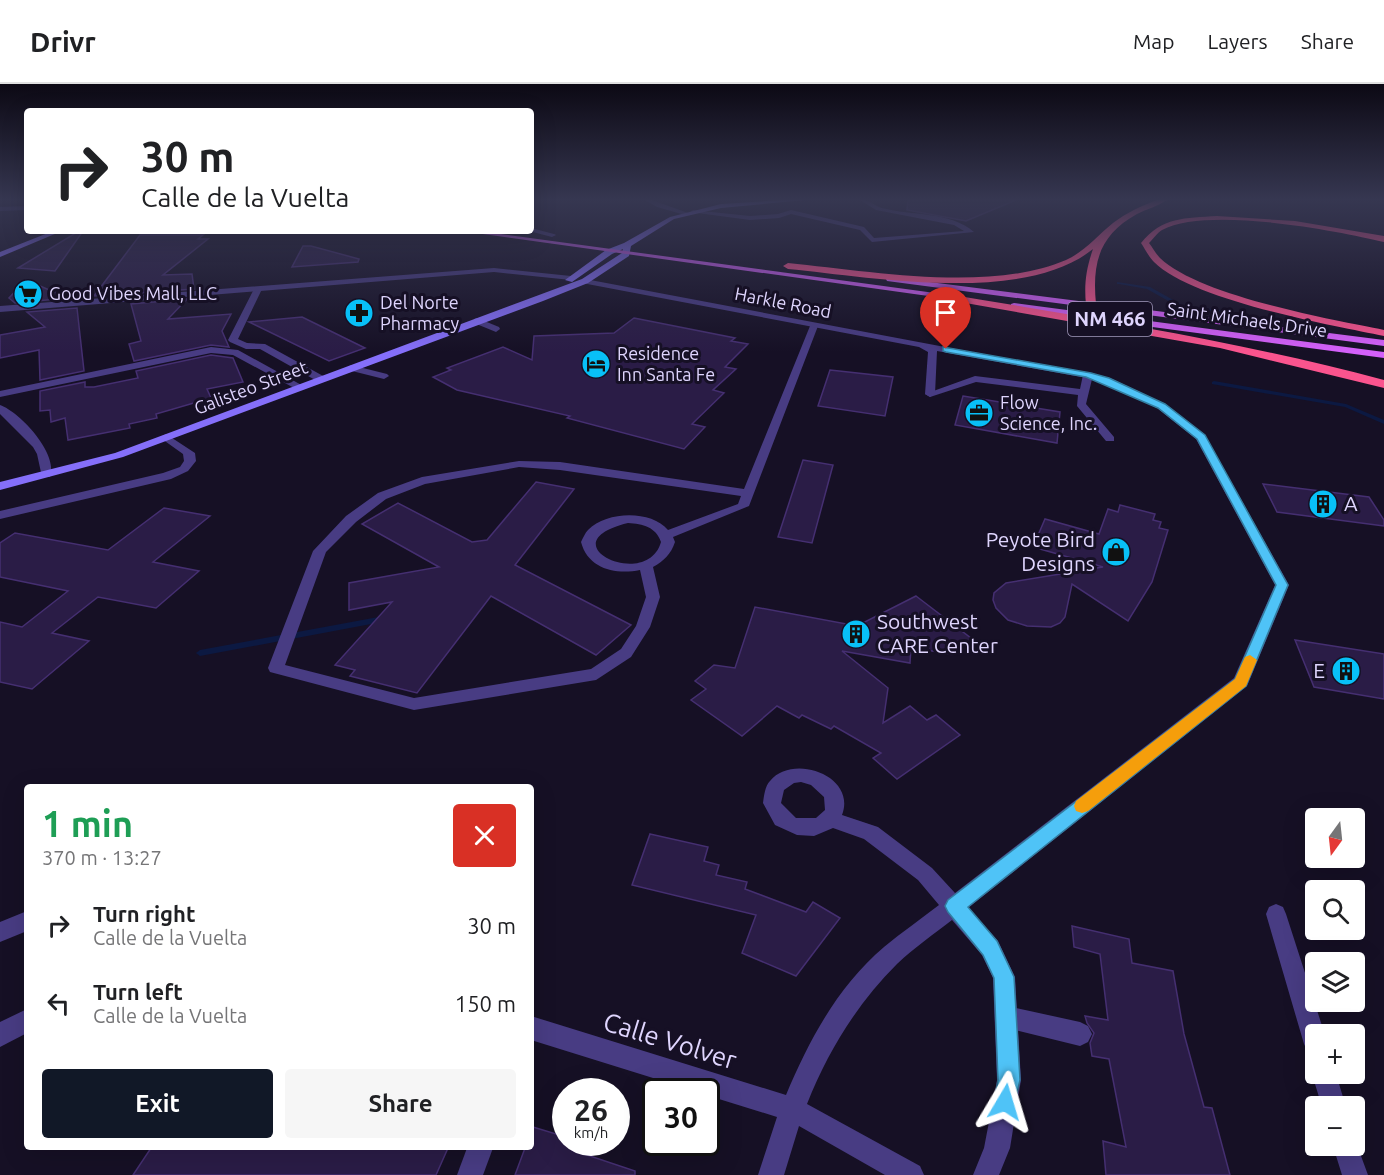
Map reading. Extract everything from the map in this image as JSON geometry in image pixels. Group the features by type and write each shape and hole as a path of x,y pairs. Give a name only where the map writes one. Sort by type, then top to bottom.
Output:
{"highway":[{"path":"788,266 936,278 1008,276 1056,267 1086,251"},
{"path":"1097,251 1089,281 1093,308 1106,315 1152,324"},
{"path":"1148,251 1166,268 1215,290 1286,311 1384,333"},
{"path":"941,296 1170,335 1384,384"}],"main road":[{"path":"601,251 609,252"},
{"name":"Saint Michaels Drive","path":"633,251 941,296 1384,355"},
{"name":"Saint Michaels Drive","path":"636,251 788,266 1384,343"}],"street":[{"name":"Galisteo Street","path":"510,309 571,278 609,252 619,251"},
{"name":"Galisteo Street","path":"0,486 119,455 585,281 626,251"},
{"path":"0,309 494,270 571,278"},
{"name":"Harkle Road","path":"585,281 814,326 1088,375 1106,380 1161,406 1201,437 1282,585 1241,682 955,906"},
{"path":"258,289 233,340 246,346 262,346 321,379"},
{"path":"417,321 446,332"},
{"path":"477,321 496,329"},
{"path":"667,535 743,506 814,326"},
{"path":"922,345 933,351 930,394 975,379 1084,393"},
{"path":"0,394 211,350 235,352 300,387"},
{"path":"351,368 384,376"},
{"path":"1088,375 1081,404 1110,439"},
{"path":"0,408 39,446 48,463 46,474"},
{"path":"0,515 167,476 184,469 190,461 189,453 166,437"},
{"path":"646,565 653,597 643,627 626,653 596,674 414,704 276,668 320,551 351,519 382,496 422,481 486,468 519,465 560,466 748,493"},
{"path":"628,519 652,523 667,535 667,549 663,555 646,565 633,568 606,566 589,554 586,546 588,538 603,525 628,519"},
{"path":"831,819 871,833 925,874 990,948 1004,977 1009,1080 997,1148 986,1175"},
{"path":"771,1175 792,1109 825,1040 842,1011 891,955 955,906"},
{"path":"1276,914 1310,1024"},
{"path":"0,932 24,922"},
{"path":"1007,1017 1080,1034"},
{"path":"0,1035 24,1022"},
{"name":"Calle Volver","path":"534,1029 792,1109 911,1175"},
{"path":"470,1175 479,1150"},
{"path":"1349,1156 1355,1175"}],"building":[{"path":"46,251 69,251 55,271 18,268"},
{"path":"128,251 193,251 163,275 192,274 194,289 94,296"},
{"path":"300,251 329,251 359,259 358,262 292,267"},
{"path":"26,280 68,298 15,303 9,298"},
{"path":"187,299 168,319 231,314 222,331 229,347 211,345 134,361 129,344 141,341 131,304"},
{"path":"77,308 84,371 40,380 39,350 0,358 0,335 45,327 27,312"},
{"path":"302,317 365,348 329,361 249,322"},
{"path":"634,318 735,338 731,341 748,344 725,367 736,369 713,390 724,393 692,424 705,427 684,449 567,418 570,416 457,390 433,377 451,370 447,368 503,347 532,360 534,336 614,333"},
{"path":"211,355 233,358 243,382 207,389 211,398 156,414 157,418 129,424 130,428 68,440 65,418 51,422 50,410 40,411 40,391 85,382 85,387 94,387 138,378 136,371"},
{"path":"830,370 893,377 885,416 818,406"},
{"path":"963,396 1060,412 1057,443 955,425"},
{"path":"803,460 833,465 812,543 778,537"},
{"path":"536,482 574,489 515,565 631,625 596,655 491,596 417,693 350,676 355,670 335,665 392,602 349,610 349,583 439,567 362,524 398,503 472,542 487,540"},
{"name":"A","path":"1263,484 1369,497 1384,520 1384,526 1277,512"},
{"path":"1120,505 1155,514 1153,520 1161,522 1159,528 1168,530 1152,582 1128,621 1072,584 1065,617 1060,623 1051,627 1027,626 1008,620 996,608 993,600 994,593 1006,583 1103,567 1033,547 1045,519 1099,534 1108,509 1118,512"},
{"path":"164,508 210,516 153,562 199,571 156,608 98,597 52,633 89,641 32,689 0,682 0,622 22,627 68,591 0,577 0,543 15,533 108,550"},
{"path":"916,596 976,642 953,655 911,647 910,663 842,651 888,688 883,723 910,706 927,720 936,715 960,735 897,779 873,758 881,753 834,726 831,729 802,715 799,718 777,706 742,736 691,700 706,689 695,681 714,665 735,668 755,607 857,626"},
{"name":"E","path":"1295,640 1384,654 1384,699 1314,687"},
{"path":"650,834 708,847 704,861 719,865 716,875 747,882 745,889 806,912 813,902 840,918 796,976 742,953 756,915 632,885"},
{"path":"1072,926 1129,939 1132,963 1173,971 1184,1034 1204,1107 1212,1108 1230,1175 1106,1175 1103,1141 1126,1147 1109,1059 1092,1056 1090,1043 1094,1033 1085,1016 1108,1020 1100,954 1074,947"},
{"path":"534,1127 552,1133 552,1156 590,1156 635,1171 635,1175 515,1175 524,1150 534,1150"},
{"path":"150,1150 447,1150 436,1175 133,1175"}],"waterway":[{"path":"1119,283 1148,288 1183,307 1220,311"},
{"path":"1214,383 1346,406 1384,422"},
{"path":"200,653 384,619"}],"slow traffic":[{"path":"1082,806 1241,682 1250,660"}],"place":[{"name":"Good Vibes Mall, LLC","path":"28,294"},
{"name":"Del Norte Pharmacy","path":"359,313"},
{"name":"Residence Inn Santa Fe","path":"596,364"},
{"name":"Flow Science, Inc.","path":"979,413"},
{"name":"A","path":"1323,504"},
{"name":"Peyote Bird Designs","path":"1116,552"},
{"name":"Southwest CARE Center","path":"856,634"},
{"name":"E","path":"1346,671"}],"route":[{"path":"946,349 1088,375 1106,380 1161,406 1201,437 1282,585 1241,682 955,906 990,948 1004,977 1009,1080 1005,1102"}]}
